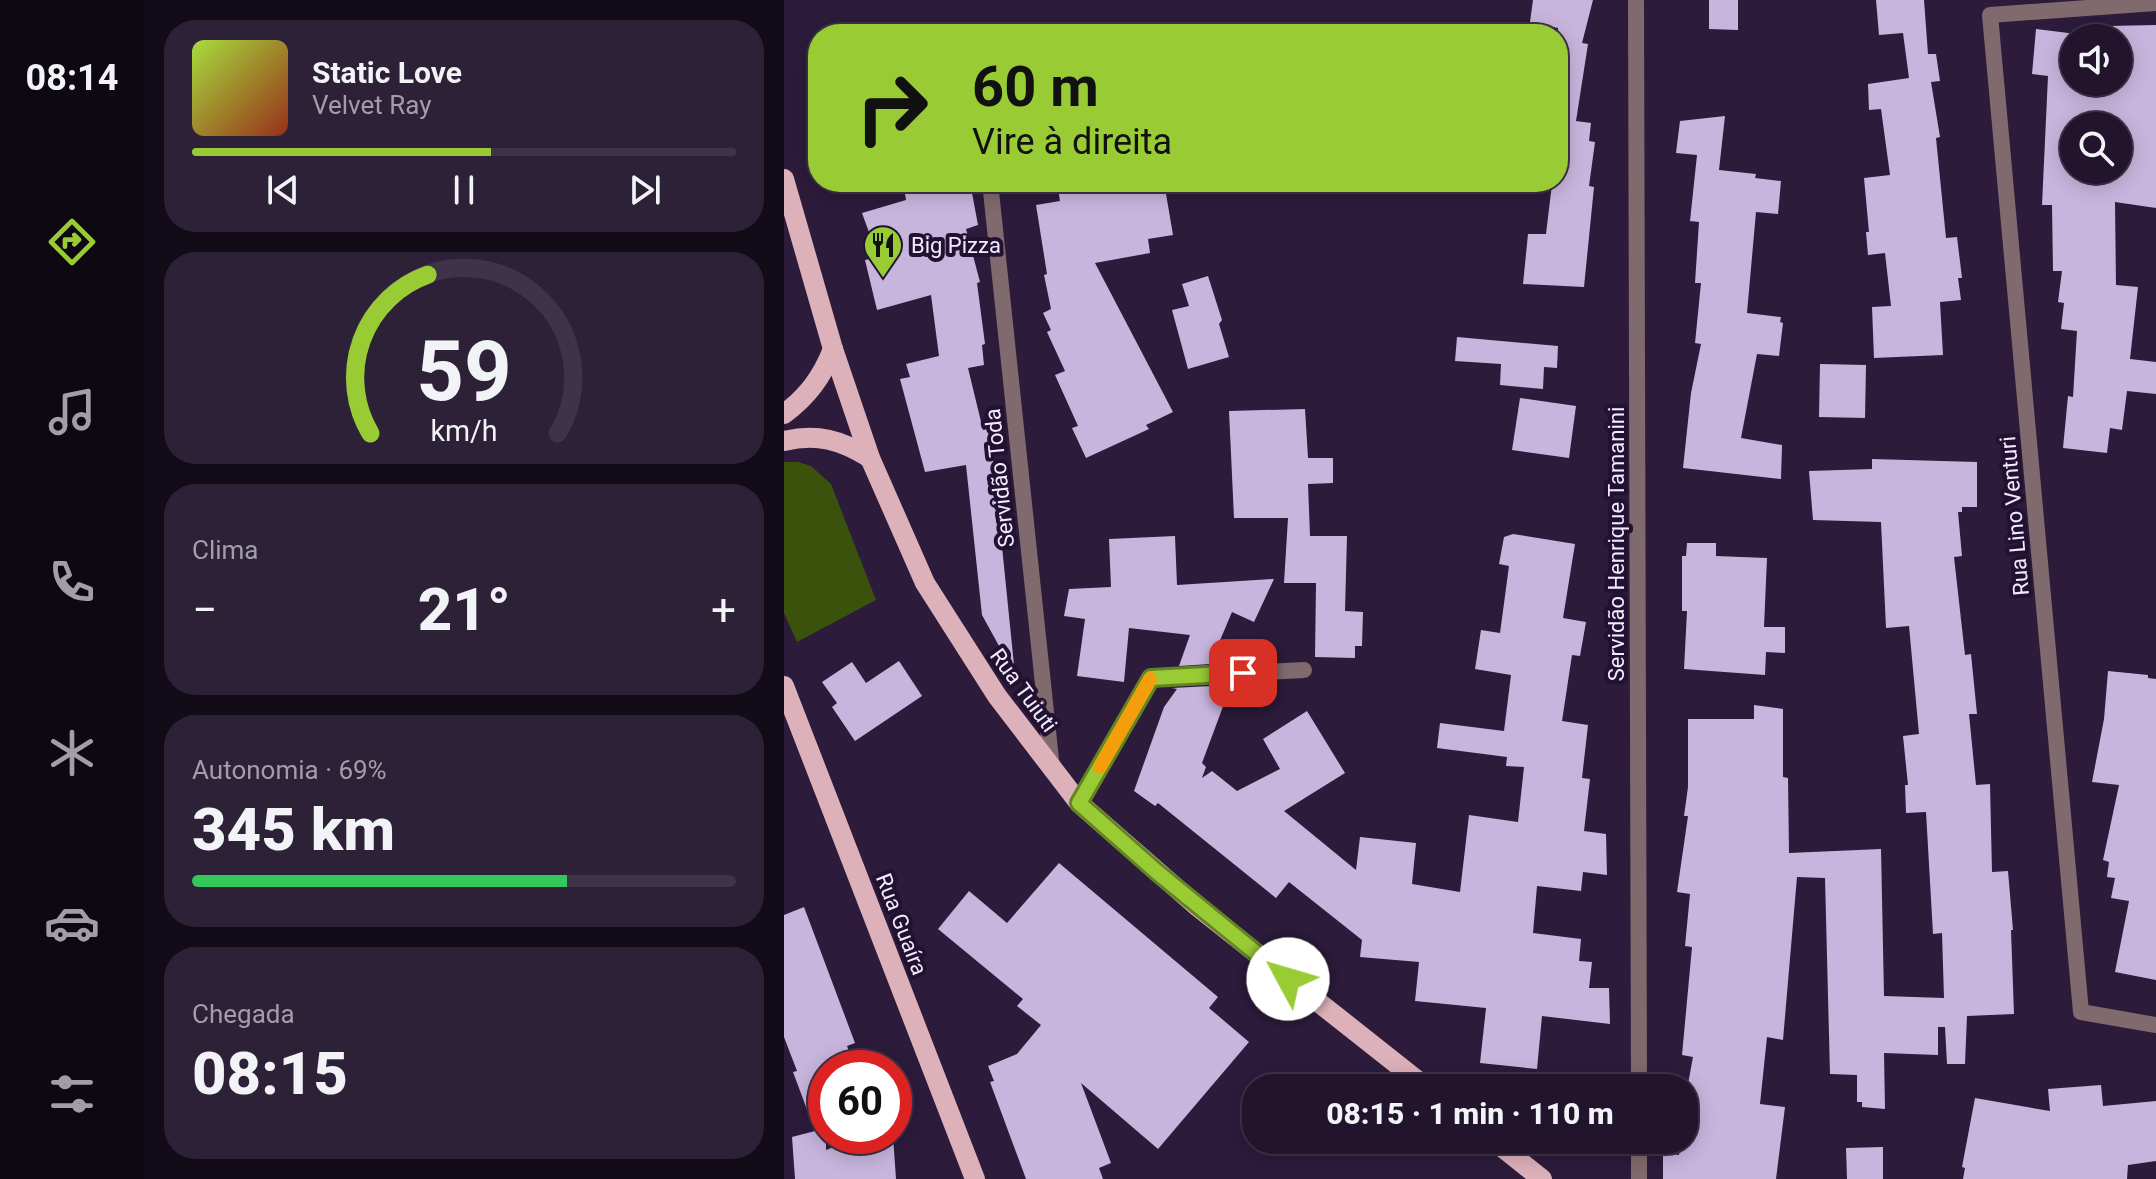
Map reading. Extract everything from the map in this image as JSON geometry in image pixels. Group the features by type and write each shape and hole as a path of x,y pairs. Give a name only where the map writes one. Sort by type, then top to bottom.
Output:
{"main road":[{"name":"Rua Tuiuti","path":"784,179 833,349 870,458 925,583 980,672 1079,803 1198,907 1409,1074"},
{"path":"784,414 815,385 833,349"},
{"path":"784,441 805,436 829,439 850,446 870,458"},
{"name":"Rua Guaíra","path":"784,686 975,1179"},
{"path":"1511,1154 1542,1179"}],"street":[{"name":"Servidão Henrique Tamanini","path":"1636,0 1639,1074"},
{"name":"Rua Lino Venturi","path":"2156,3 1990,15 2081,1012 2156,1025"},
{"name":"Servidão Toda","path":"991,192 1052,770"},
{"path":"1079,803 1151,678 1304,670"},
{"path":"1639,1154 1639,1179"}],"green space":[{"path":"784,462 811,466 831,484 876,600 797,642 784,613"}],"building":[{"path":"1533,0 1593,0 1582,43 1588,44 1576,121 1591,123 1589,141 1595,142 1589,186 1594,187 1584,287 1523,284 1528,234 1546,234 1551,192 1568,192 1568,24 1530,22"},
{"path":"1709,0 1738,0 1738,30 1709,29"},
{"path":"1876,0 1924,0 1928,54 1936,54 1940,81 1931,82 1940,137 1936,138 1946,238 1957,237 1962,278 1958,278 1961,300 1940,302 1943,355 1874,358 1872,307 1891,306 1885,253 1868,255 1864,178 1890,175 1881,109 1869,110 1868,84 1909,78 1903,33 1879,35"},
{"path":"2156,25 2156,208 2115,202 2116,285 2138,287 2130,359 2156,362 2156,394 2127,391 2122,430 2110,428 2107,453 2063,448 2068,396 2073,397 2077,331 2061,329 2064,303 2058,302 2062,271 2053,271 2052,205 2042,205 2048,76 2032,74 2036,29 2060,32 2060,96 2132,96 2132,26"},
{"path":"1725,116 1719,170 1756,174 1755,178 1781,181 1778,214 1756,212 1747,313 1781,317 1779,356 1757,354 1741,438 1782,445 1781,479 1683,468 1691,393 1701,344 1695,343 1701,283 1695,283 1699,222 1690,221 1697,155 1676,153 1680,121"},
{"path":"905,192 972,192 978,225 966,229 980,282 977,283 985,344 982,345 984,365 968,368 983,430 990,428 1015,675 982,615 966,465 925,472 900,379 910,377 906,364 939,356 931,295 877,310 865,260 878,257 862,213 906,200"},
{"path":"1059,192 1166,192 1173,235 1148,239 1150,253 1095,263 1173,412 1146,425 1149,429 1086,458 1072,428 1078,426 1055,375 1065,371 1047,332 1051,330 1043,313 1051,309 1036,205 1060,201"},
{"path":"1208,276 1222,320 1219,324 1229,357 1188,369 1172,310 1189,306 1182,284"},
{"path":"1457,337 1558,346 1557,368 1544,367 1543,389 1500,385 1501,364 1455,361"},
{"path":"1820,364 1866,365 1865,418 1819,417"},
{"path":"1520,398 1576,406 1569,458 1512,450"},
{"path":"1305,409 1308,458 1333,458 1333,483 1308,484 1310,536 1347,536 1345,611 1363,612 1362,646 1355,646 1355,658 1315,657 1316,583 1284,583 1288,518 1234,518 1229,411"},
{"path":"1872,459 1977,462 1977,507 1962,507 1962,512 1958,512 1962,556 1954,557 1965,655 1971,654 1977,714 1969,714 1976,785 1990,784 1992,872 2008,871 2013,930 2014,1014 1967,1016 1965,1064 1947,1064 1945,1027 1938,1027 1938,1055 1884,1053 1885,1109 1862,1107 1862,1102 1857,1102 1857,1075 1830,1074 1825,878 1797,877 1783,1040 1767,1037 1760,1104 1785,1107 1776,1179 1663,1179 1663,1154 1698,1154 1698,1074 1690,1074 1693,1057 1682,1055 1692,947 1685,946 1690,894 1677,892 1688,816 1684,816 1688,787 1688,719 1754,719 1754,705 1783,709 1783,777 1788,778 1789,853 1881,849 1884,996 1944,998 1942,933 1933,934 1926,812 1906,813 1905,785 1908,785 1903,736 1919,734 1909,626 1886,628 1881,522 1813,520 1809,471 1872,469"},
{"path":"1513,534 1575,544 1563,618 1586,622 1580,656 1572,655 1562,721 1588,725 1582,778 1590,779 1584,831 1606,834 1607,875 1583,872 1581,891 1537,886 1533,933 1581,939 1579,961 1592,962 1589,988 1609,988 1610,1024 1542,1016 1537,1069 1480,1063 1486,1008 1415,1001 1419,962 1360,957 1362,940 1289,882 1276,898 1158,803 1155,806 1134,791 1164,707 1177,689 1172,688 1231,685 1202,763 1206,767 1202,778 1212,771 1237,791 1280,769 1263,739 1307,711 1345,773 1284,811 1356,870 1360,837 1416,843 1412,884 1460,892 1469,815 1518,822 1524,767 1506,766 1507,757 1437,748 1440,723 1504,731 1511,675 1475,669 1481,630 1500,633 1509,566 1499,564 1504,537"},
{"path":"1175,536 1177,585 1274,579 1254,622 1232,612 1210,664 1179,666 1190,635 1129,628 1124,682 1077,676 1085,619 1064,616 1069,589 1111,587 1109,539"},
{"path":"1687,543 1716,543 1716,556 1767,558 1764,627 1785,627 1785,653 1766,652 1765,675 1684,669 1687,611 1682,611 1682,556 1686,556"},
{"path":"899,661 922,696 855,741 832,707 837,703 822,682 852,662 866,683"},
{"path":"2108,671 2148,675 2148,678 2156,679 2156,980 2115,972 2129,901 2111,898 2115,878 2107,877 2109,862 2103,860 2119,785 2092,782 2104,719"},
{"path":"1059,863 1218,997 1209,1008 1249,1042 1158,1149 1081,1083 1111,1163 1099,1168 1103,1179 1026,1179 990,1082 994,1081 988,1066 1017,1054 1041,1025 1017,1006 1023,999 938,929 969,891 1007,923"},
{"path":"804,907 855,1043 847,1046 848,1050 808,1050 808,1112 784,1037 784,915"},
{"path":"2101,1085 2103,1106 2156,1101 2156,1161 2128,1165 2127,1179 1963,1179 1965,1168 1962,1167 1975,1098 2050,1111 2048,1089"},
{"path":"808,1133 808,1154 894,1154 896,1179 795,1179 792,1137"},
{"path":"1883,1147 1883,1179 1847,1179 1846,1148"}],"slow traffic":[{"path":"1100,767 1150,679"}],"place":[{"name":"Big Pizza","path":"883,279"}],"route":[{"path":"1243,673 1151,678 1079,803 1198,907 1288,979"}]}
